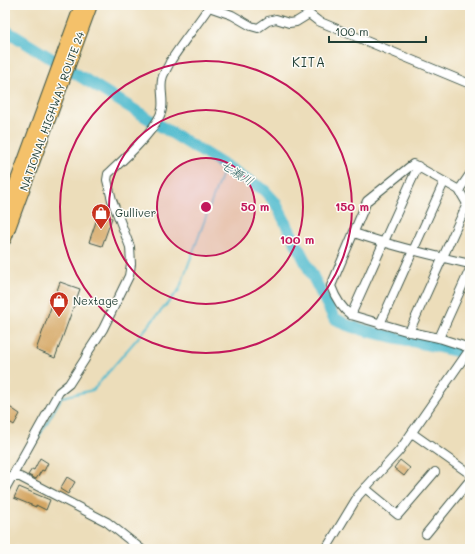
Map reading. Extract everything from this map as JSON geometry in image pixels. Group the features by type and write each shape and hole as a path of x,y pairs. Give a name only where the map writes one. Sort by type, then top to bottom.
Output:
{"highway":[{"name":"NATIONAL HIGHWAY ROUTE 24","path":"69,53 81,5"},
{"name":"NATIONAL HIGHWAY ROUTE 24","path":"5,213 69,53 91,5"},
{"name":"NATIONAL HIGHWAY ROUTE 24","path":"5,239 54,93"}],"street":[{"path":"307,5 309,14 318,21 470,84"},
{"path":"5,489 9,477 59,392 69,384 103,329 129,276 131,264 130,247 112,200 107,180 108,174 153,128 160,117 162,110 163,94 161,85 163,75 181,44 209,8 232,15 251,26 258,28 268,21 276,20 289,23 296,22 309,14"},
{"path":"326,549 358,496 399,451 470,349 439,338 409,332 351,315 338,302 330,286 367,200 413,164 459,190 468,206 442,258 409,332"},
{"path":"351,315 418,166"},
{"path":"459,190 470,174"},
{"path":"380,324 444,182"},
{"path":"354,232 383,243 470,264"},
{"path":"439,338 470,268"},
{"path":"412,433 470,474"},
{"path":"365,488 398,515 435,472"},
{"path":"9,477 20,477 107,522 141,549"},
{"path":"426,534 470,480"}],"building":[{"path":"99,213 112,218 102,246 89,242"},
{"path":"60,282 80,289 55,358 36,350"},
{"path":"5,404 20,414 14,425 5,419"},
{"path":"40,458 48,463 44,471 42,470 36,479 28,475 32,469 34,470"},
{"path":"400,460 410,468 404,476 394,468"},
{"path":"67,477 75,482 68,494 60,489"},
{"path":"19,487 50,500 46,510 14,498"}],"waterway":[{"name":"七瀬川","path":"5,30 264,190 275,202 334,318 347,325 371,332 456,351 470,359"},
{"path":"34,445 62,397 93,390 179,290 225,165"}],"place":[{"name":"Gulliver","path":"101,230"},
{"name":"Nextage","path":"59,318"}],"district":[{"name":"KITA","path":"309,62"}]}
